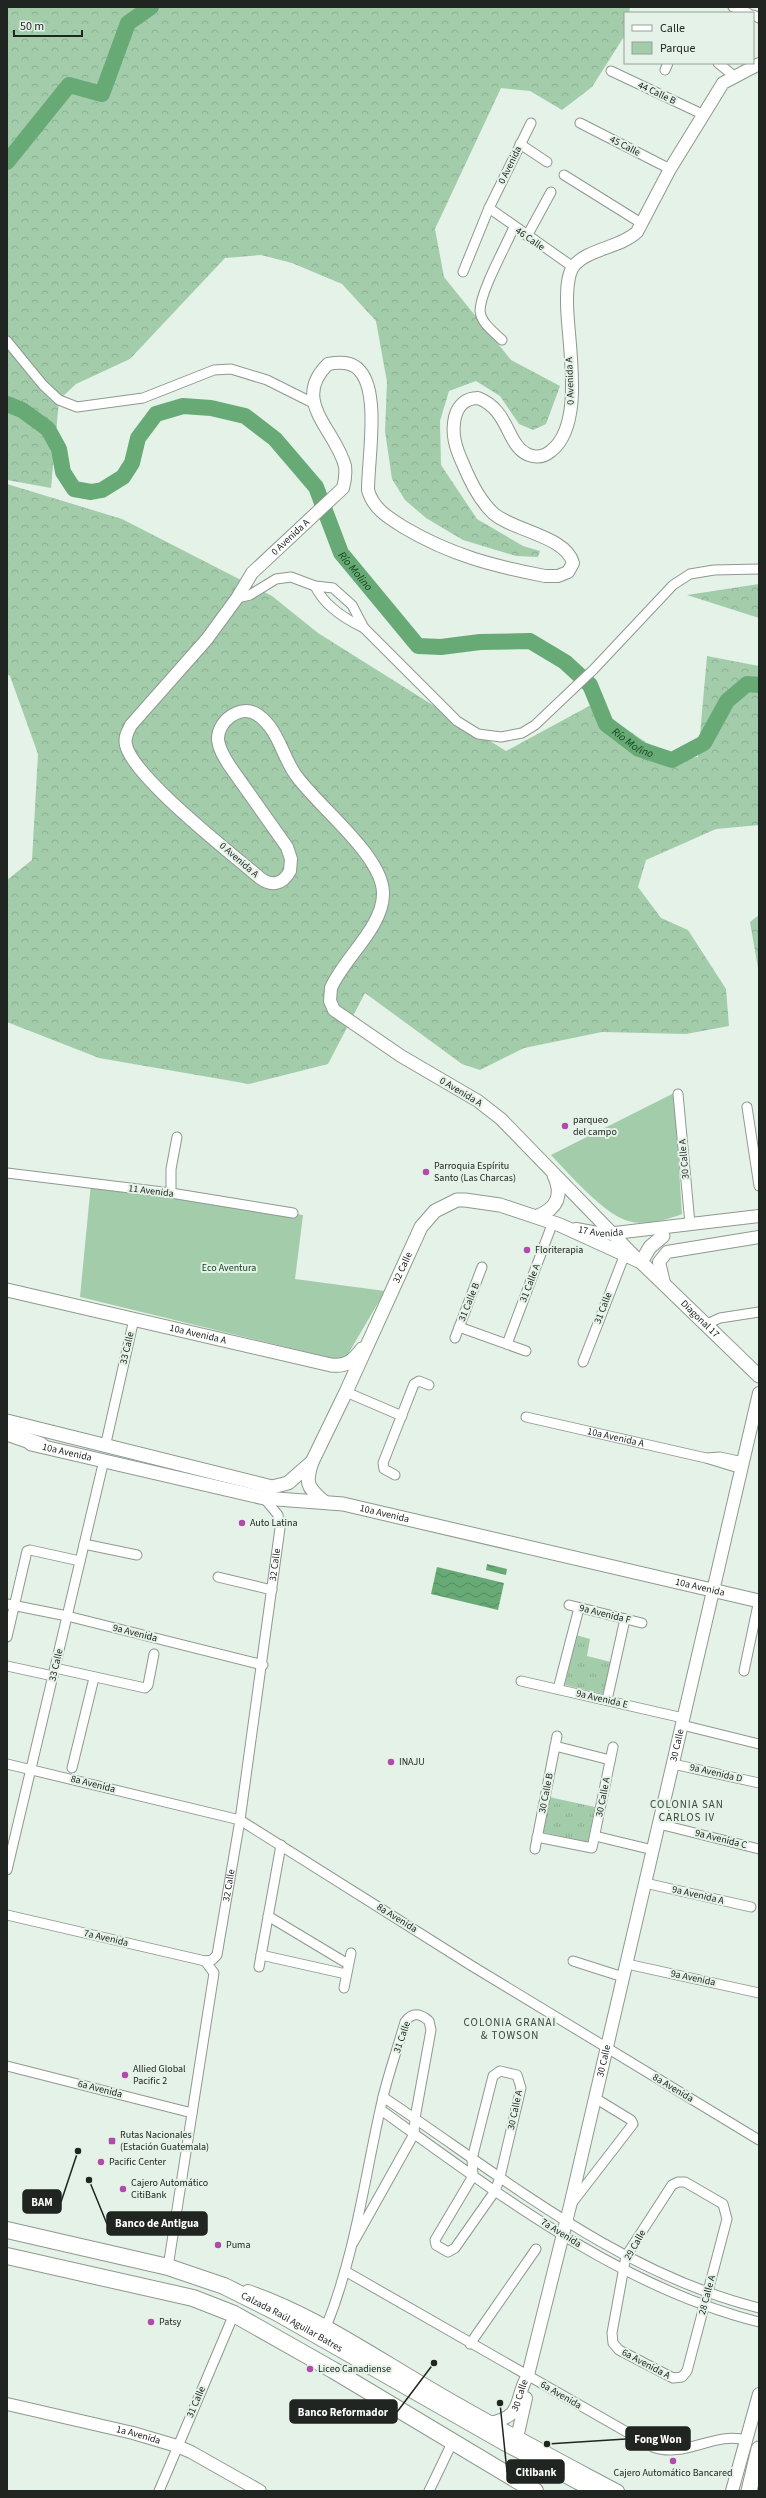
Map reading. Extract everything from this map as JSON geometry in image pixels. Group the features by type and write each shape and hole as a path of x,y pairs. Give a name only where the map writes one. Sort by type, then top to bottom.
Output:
{"highway":[{"name":"Calzada Raúl Aguilar Batres","path":"7,2230 168,2267 224,2286 276,2312 506,2443 597,2491"},
{"name":"Calzada Raúl Aguilar Batres","path":"7,2256 193,2298 234,2314 333,2370 535,2491"},
{"path":"331,2330 375,2368"}],"main road":[{"path":"538,1216 553,1208 559,1198 559,1189 554,1175"},
{"name":"17 Avenida","path":"446,1204 457,1200 483,1201 538,1216 556,1224"},
{"name":"32 Calle","path":"288,1483 312,1462 346,1392 421,1227 427,1218 446,1204"},
{"name":"Diagonal 17","path":"556,1224 641,1262 707,1324 759,1376"},
{"path":"641,1262 650,1247 663,1236"},
{"name":"10a Avenida A","path":"7,1290 339,1366 351,1362 374,1331"},
{"name":"10a Avenida","path":"7,1421 105,1447 272,1486 288,1483"},
{"path":"11,1437 41,1445"},
{"name":"10a Avenida","path":"41,1445 264,1498 323,1501 343,1504 759,1601"},
{"path":"104,1460 109,1456 146,1457"},
{"path":"312,1462 307,1477 308,1484 323,1501"},
{"path":"749,2491 759,2450"}],"street":[{"path":"733,7 746,12"},
{"path":"719,64 734,76"},
{"path":"573,267 584,258 629,239 641,223 702,114 724,83 734,76 759,64"},
{"name":"44 Calle B","path":"611,71 702,114"},
{"name":"0 Avenida","path":"463,272 489,208 531,123"},
{"name":"45 Calle","path":"580,123 670,170"},
{"path":"520,144 547,162"},
{"path":"564,175 641,223"},
{"path":"527,236 551,192"},
{"name":"46 Calle","path":"489,208 573,267"},
{"path":"502,340 488,327 480,311 484,295 514,227"},
{"name":"0 Avenida A","path":"573,267 567,291 571,411 560,442 554,449 543,456 530,456 524,453 515,443 498,410 478,398 472,398 461,404 455,415 453,432 457,452 465,470 484,503 492,512 508,522 564,548 573,563 571,568 563,575 545,576 514,570 454,554 400,526 377,508 368,490 371,402 366,382 360,370 351,364 339,362 328,364 314,382 315,404 319,419 345,467 343,488 252,573 237,598 207,639 131,725 125,743 137,768 192,819 265,882 276,883 283,881 290,871 289,852 226,760 218,740 221,727 237,713 251,712 267,723 298,778 370,860 383,887 382,902 375,920 335,980 330,995 332,1006 338,1013 401,1056 489,1109 501,1119 554,1175 615,1234"},
{"path":"7,341 43,385 59,400 77,407 143,398 171,389 214,370 231,369 267,380 315,404"},
{"path":"237,598 250,595 276,579 291,577 315,586 333,588 352,605 364,628 458,720 478,734 500,737 522,733 536,725 594,669 673,585 690,574 714,570 759,569"},
{"path":"315,586 320,596 349,621 364,628"},
{"name":"30 Calle A","path":"678,1094 690,1224"},
{"path":"746,1107 759,1186"},
{"path":"171,1193 171,1169 177,1137"},
{"name":"11 Avenida","path":"7,1173 171,1193 293,1213"},
{"name":"17 Avenida","path":"556,1224 602,1234 615,1234 759,1216"},
{"name":"31 Calle A","path":"507,1344 556,1224"},
{"path":"675,1226 666,1231 663,1236 667,1245 677,1248"},
{"name":"Diagonal 17","path":"615,1234 641,1262"},
{"path":"664,1283 659,1262 662,1255 677,1248 759,1237"},
{"name":"31 Calle","path":"583,1362 625,1254"},
{"name":"31 Calle B","path":"455,1338 482,1267"},
{"path":"707,1324 720,1318 759,1312"},
{"name":"33 Calle","path":"105,1447 134,1319"},
{"path":"459,1326 526,1351"},
{"path":"395,1476 387,1472 383,1466 414,1384 419,1381 429,1385"},
{"path":"346,1392 402,1416"},
{"name":"30 Calle","path":"517,2438 528,2387 528,2376 570,2206 759,1393"},
{"name":"10a Avenida A","path":"526,1417 706,1458 720,1457 742,1465"},
{"name":"33 Calle","path":"7,1870 104,1460"},
{"name":"32 Calle","path":"205,1961 212,1960 217,1955 240,1820 263,1665 280,1522 275,1509 264,1498"},
{"path":"84,1544 137,1555"},
{"path":"7,1637 11,1605 27,1551 30,1550 80,1561"},
{"path":"218,1577 272,1590"},
{"path":"744,1671 759,1601"},
{"name":"9a Avenida","path":"11,1605 67,1616 263,1665"},
{"name":"9a Avenida F","path":"569,1605 642,1623"},
{"path":"558,1689 579,1608"},
{"path":"607,1700 625,1619"},
{"path":"7,1666 94,1678 145,1688 148,1685 154,1654"},
{"path":"72,1768 94,1678"},
{"name":"9a Avenida E","path":"521,1680 607,1700 759,1744"},
{"name":"30 Calle B","path":"535,1849 557,1736"},
{"path":"555,1746 610,1760"},
{"name":"30 Calle A","path":"537,1837 592,1848 612,1747"},
{"name":"8a Avenida","path":"7,1764 240,1820 606,2048 759,2140"},
{"name":"9a Avenida D","path":"673,1764 759,1783"},
{"name":"9a Avenida C","path":"659,1824 759,1849"},
{"path":"595,1836 653,1850"},
{"path":"259,1967 281,1845"},
{"name":"9a Avenida A","path":"645,1883 751,1907"},
{"name":"7a Avenida","path":"7,1915 205,1961"},
{"path":"268,1916 348,1964"},
{"path":"344,1988 351,1953"},
{"path":"261,1954 346,1974"},
{"path":"168,2267 214,1973 205,1961"},
{"path":"573,1961 623,1977"},
{"name":"9a Avenida","path":"626,1964 759,1993"},
{"name":"31 Calle","path":"331,2330 338,2297 353,2242 383,2097 405,2022 414,2014 425,2018 431,2025 431,2030 415,2118 414,2134 353,2242"},
{"name":"6a Avenida","path":"7,2066 192,2113"},
{"name":"30 Calle A","path":"500,2072 514,2074 519,2078 521,2088 500,2177 495,2191 455,2248 448,2252 436,2245 437,2235 473,2176 472,2159 493,2076 500,2072"},
{"name":"7a Avenida","path":"383,2097 472,2159 566,2221 626,2256 707,2292 759,2308"},
{"name":"30 Calle","path":"570,2206 632,2124 631,2120 595,2098"},
{"name":"7a Avenida","path":"381,2110 495,2191 622,2270 704,2306 759,2322"},
{"name":"29 Calle","path":"613,2343 612,2333 622,2270 626,2256 672,2185 678,2182 685,2182 723,2204 726,2211"},
{"name":"28 Calle A","path":"682,2376 687,2371 727,2219 726,2211"},
{"path":"470,2344 536,2250"},
{"name":"6a Avenida","path":"345,2271 470,2344 662,2451 673,2451 730,2438 746,2440"},
{"path":"224,2286 240,2289 282,2304 331,2330 489,2423 618,2491"},
{"name":"31 Calle","path":"158,2491 234,2314"},
{"name":"6a Avenida A","path":"613,2343 619,2350 673,2378 682,2376"},
{"name":"30 Calle","path":"489,2423 504,2420 515,2411 522,2385 528,2376"},
{"path":"732,2491 759,2394"},
{"name":"1a Avenida","path":"7,2404 133,2433 177,2446 197,2455 260,2491"},
{"path":"430,2491 453,2442"}],"green space":[{"path":"7,7 630,7 629,12 624,12 624,37 592,87 562,110 530,91 501,88 435,229 444,277 511,360 560,386 546,424 533,430 519,424 500,396 476,381 449,391 440,421 441,465 477,519 523,546 540,551 538,557 516,556 463,540 426,518 405,500 392,479 385,431 387,382 376,321 342,284 292,263 261,255 225,258 130,359 76,384 59,400 51,488 7,480"},
{"path":"7,484 122,519 272,596 318,633 506,751 591,705 672,760 698,757 707,656 759,666 759,825 716,829 646,860 638,887 661,918 688,930 726,989 729,1026 686,1034 602,1032 524,1048 480,1070 462,1064 365,993 328,1064 249,1084 99,1058 7,1022 7,880 32,860 38,754 10,676 7,674"},
{"path":"759,584 759,618 687,595"},
{"path":"759,915 759,974 750,922"},
{"path":"674,1093 682,1214 648,1223 628,1221 619,1217 608,1210 587,1192 551,1155"},
{"name":"Eco Aventura","path":"91,1183 303,1215 295,1279 385,1291 344,1361 80,1297"},
{"path":"576,1635 590,1639 587,1656 611,1662 603,1694 565,1685"},
{"path":"549,1797 595,1807 588,1842 542,1832"}],"water":[{"path":"487,1564 507,1569 506,1575 486,1570"},
{"path":"437,1567 504,1583 498,1610 431,1594"}],"waterway":[{"path":"7,162 69,85 102,94 128,23 151,7"},
{"name":"Río Molino","path":"7,404 22,410 48,429 59,449 63,472 74,489 91,492 102,490 123,477 132,463 138,438 156,414 183,406 211,408 245,416 275,439 316,487 341,553 418,646 441,647 480,642 530,641 565,662 590,685 606,724 639,749 672,760 704,743 727,701 747,684 759,685"}],"place":[{"name":"parqueo del campo","path":"565,1126"},
{"name":"Parroquia Espíritu Santo (Las Charcas)","path":"426,1172"},
{"name":"Floriterapia","path":"527,1250"},
{"name":"Auto Latina","path":"242,1523"},
{"name":"INAJU","path":"391,1762"},
{"name":"Allied Global Pacific 2","path":"125,2075"},
{"name":"Rutas Nacionales (Estación Guatemala)","path":"112,2141"},
{"name":"BAM","path":"78,2151"},
{"name":"Pacific Center","path":"101,2162"},
{"name":"Banco de Antigua","path":"89,2180"},
{"name":"Cajero Automático CitiBank","path":"123,2189"},
{"name":"Puma","path":"218,2245"},
{"name":"Patsy","path":"151,2322"},
{"name":"Banco Reformador","path":"434,2363"},
{"name":"Liceo Canadiense","path":"310,2369"},
{"name":"Citibank","path":"500,2403"},
{"name":"Fong Won","path":"547,2444"},
{"name":"Cajero Automático Bancared","path":"673,2461"}],"district":[{"name":"COLONIA SAN CARLOS IV","path":"687,1810"},
{"name":"COLONIA GRANAI & TOWSON","path":"510,2028"}]}
